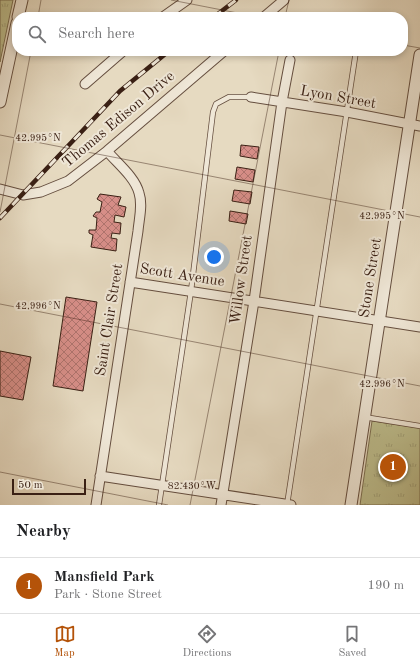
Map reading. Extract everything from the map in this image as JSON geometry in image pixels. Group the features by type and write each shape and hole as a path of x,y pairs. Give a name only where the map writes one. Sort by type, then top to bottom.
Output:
{"street":[{"path":"19,12 22,0"},
{"path":"170,12 187,0"},
{"path":"270,12 284,0"},
{"path":"0,102 12,46"},
{"name":"Stone Street","path":"352,505 379,320 415,125 420,55"},
{"path":"85,84 117,56"},
{"name":"Thomas Edison Drive","path":"0,189 23,195 41,192 60,186 107,151 218,56"},
{"name":"Willow Street","path":"221,505 254,301 282,102 290,60"},
{"name":"Lyon Street","path":"251,97 347,112 415,125"},
{"name":"Saint Clair Street","path":"96,505 139,224 141,202 139,192 133,179 107,151"},
{"name":"Scott Avenue","path":"130,282 420,327"},
{"path":"100,476 289,505"}],"lane":[{"path":"289,505 355,56"},
{"path":"159,505 191,291 213,112 216,104 229,97 251,97"},
{"path":"364,416 420,426"}],"green space":[{"path":"0,0 13,0 0,62"},
{"path":"372,421 420,428 420,505 360,505"}],"building":[{"path":"241,145 259,147 257,159 240,156"},
{"path":"237,167 255,170 253,182 235,179"},
{"path":"234,190 252,192 250,204 232,201"},
{"path":"100,194 121,197 118,205 126,207 124,217 115,215 114,222 121,223 120,234 112,233 111,238 117,239 116,251 91,247 93,235 89,233 89,230 96,230 97,218 93,216 96,212 100,212 102,202 97,199"},
{"path":"230,211 248,214 246,224 229,221"},
{"path":"66,297 97,302 83,391 53,386"},
{"path":"0,351 31,357 23,400 0,396"}],"railway":[{"path":"220,12 236,0"},
{"path":"0,218 120,91 163,56"}],"place":[{"name":"Mansfield Park","path":"393,467"}]}
